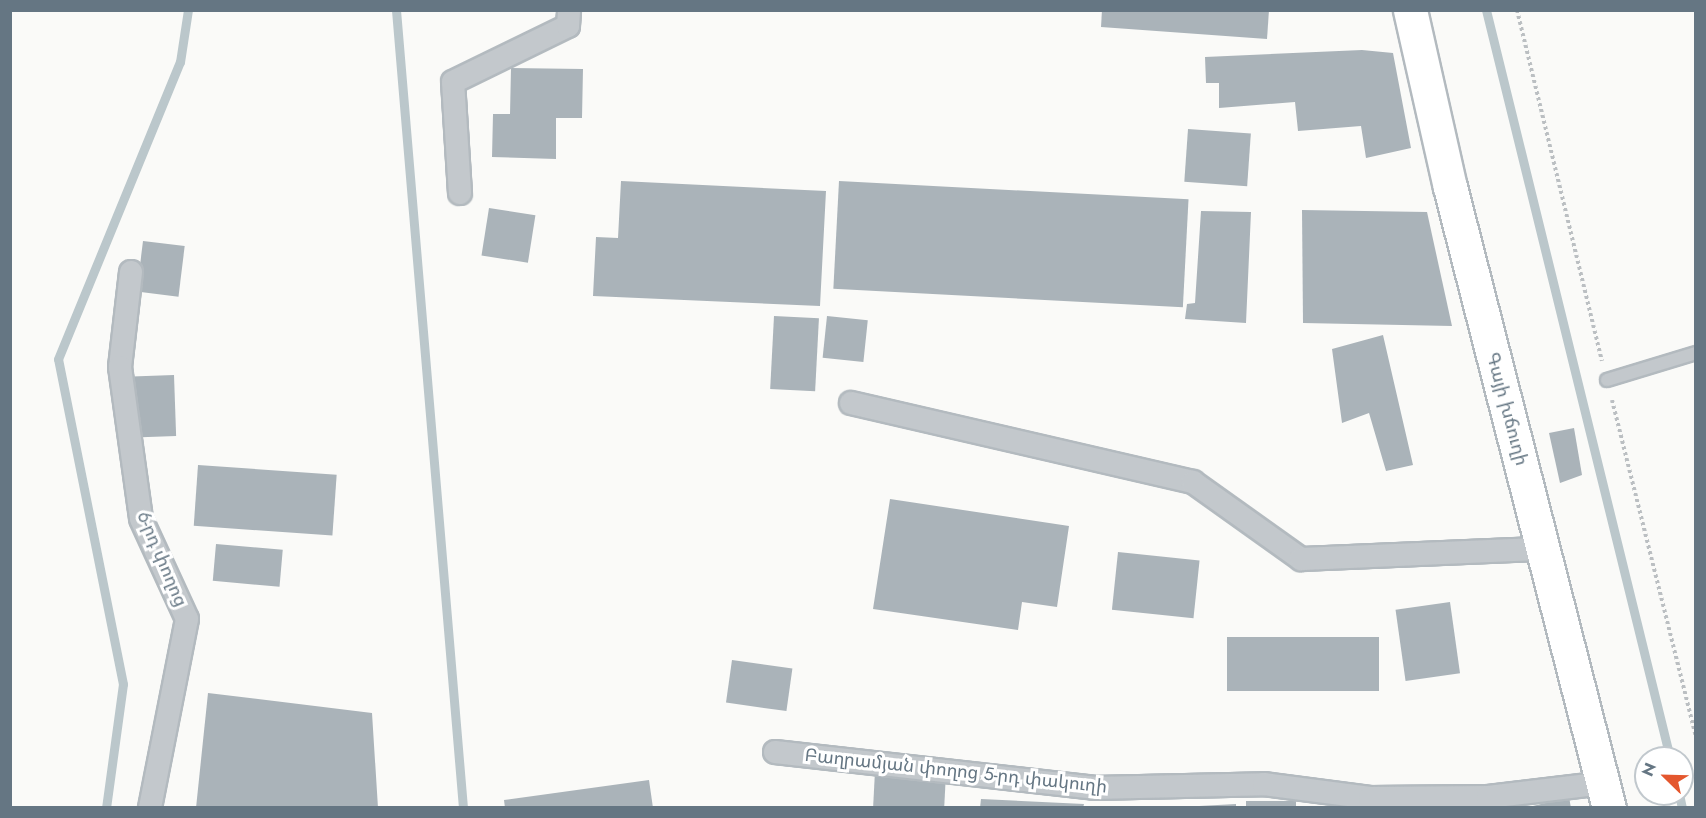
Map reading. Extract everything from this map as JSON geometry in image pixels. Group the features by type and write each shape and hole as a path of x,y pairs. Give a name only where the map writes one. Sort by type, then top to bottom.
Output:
{"main road":[{"name":"Գայի խճուղի","path":"1410,10 1450,187 1606,795"}],"street":[{"path":"460,193 453,82 568,26 569,10"},
{"name":"6-րդ փողոց","path":"131,272 120,367 141,519 188,619 150,807"},
{"path":"851,403 1193,482 1301,559 1544,549"},
{"name":"Բաղրամյան փողոց 5-րդ փակուղի","path":"775,752 1094,788 1264,784 1370,798 1606,795"}],"lane":[{"path":"1607,380 1695,353"}],"building":[{"path":"1102,10 1269,10 1267,39 1101,27"},
{"path":"1362,50 1393,53 1411,148 1366,158 1361,126 1298,131 1295,102 1219,108 1219,83 1206,83 1205,57"},
{"path":"511,68 583,69 582,118 556,118 556,159 492,157 493,114 510,114"},
{"path":"1188,129 1251,133 1247,186 1184,182"},
{"path":"621,181 826,191 820,306 593,296 596,237 618,238"},
{"path":"839,181 1189,199 1183,307 833,289"},
{"path":"489,208 535,215 528,263 481,255"},
{"path":"1302,210 1427,212 1452,326 1303,323"},
{"path":"1201,211 1251,212 1246,323 1185,319 1187,304 1195,303"},
{"path":"143,241 185,246 178,297 137,292"},
{"path":"774,316 819,318 815,391 770,389"},
{"path":"827,316 868,320 863,362 823,358"},
{"path":"1383,335 1413,465 1386,471 1369,413 1342,423 1332,349"},
{"path":"174,375 176,436 134,437 132,376"},
{"path":"1574,428 1582,475 1560,483 1549,433"},
{"path":"198,465 337,475 332,536 194,526"},
{"path":"890,499 1069,526 1057,607 1022,602 1018,630 873,609"},
{"path":"216,544 283,550 280,587 213,581"},
{"path":"1118,552 1200,561 1193,618 1112,610"},
{"path":"1450,602 1460,673 1406,681 1396,610"},
{"path":"1227,637 1379,637 1379,691 1227,691"},
{"path":"732,660 792,668 786,711 726,703"},
{"path":"208,693 372,713 378,808 196,808"},
{"path":"875,771 946,775 944,808 873,808"},
{"path":"649,780 653,808 505,808 504,800"},
{"path":"1569,797 1571,808 1529,808 1529,807"},
{"path":"981,799 1084,804 1083,808 980,808"},
{"path":"1246,801 1296,801 1296,808 1246,808"},
{"path":"1236,804 1236,808 1199,808 1199,806"}],"waterway":[{"path":"106,808 123,684 58,359 180,62 188,10"},
{"path":"396,10 463,808"},
{"path":"1486,10 1667,746"}]}
